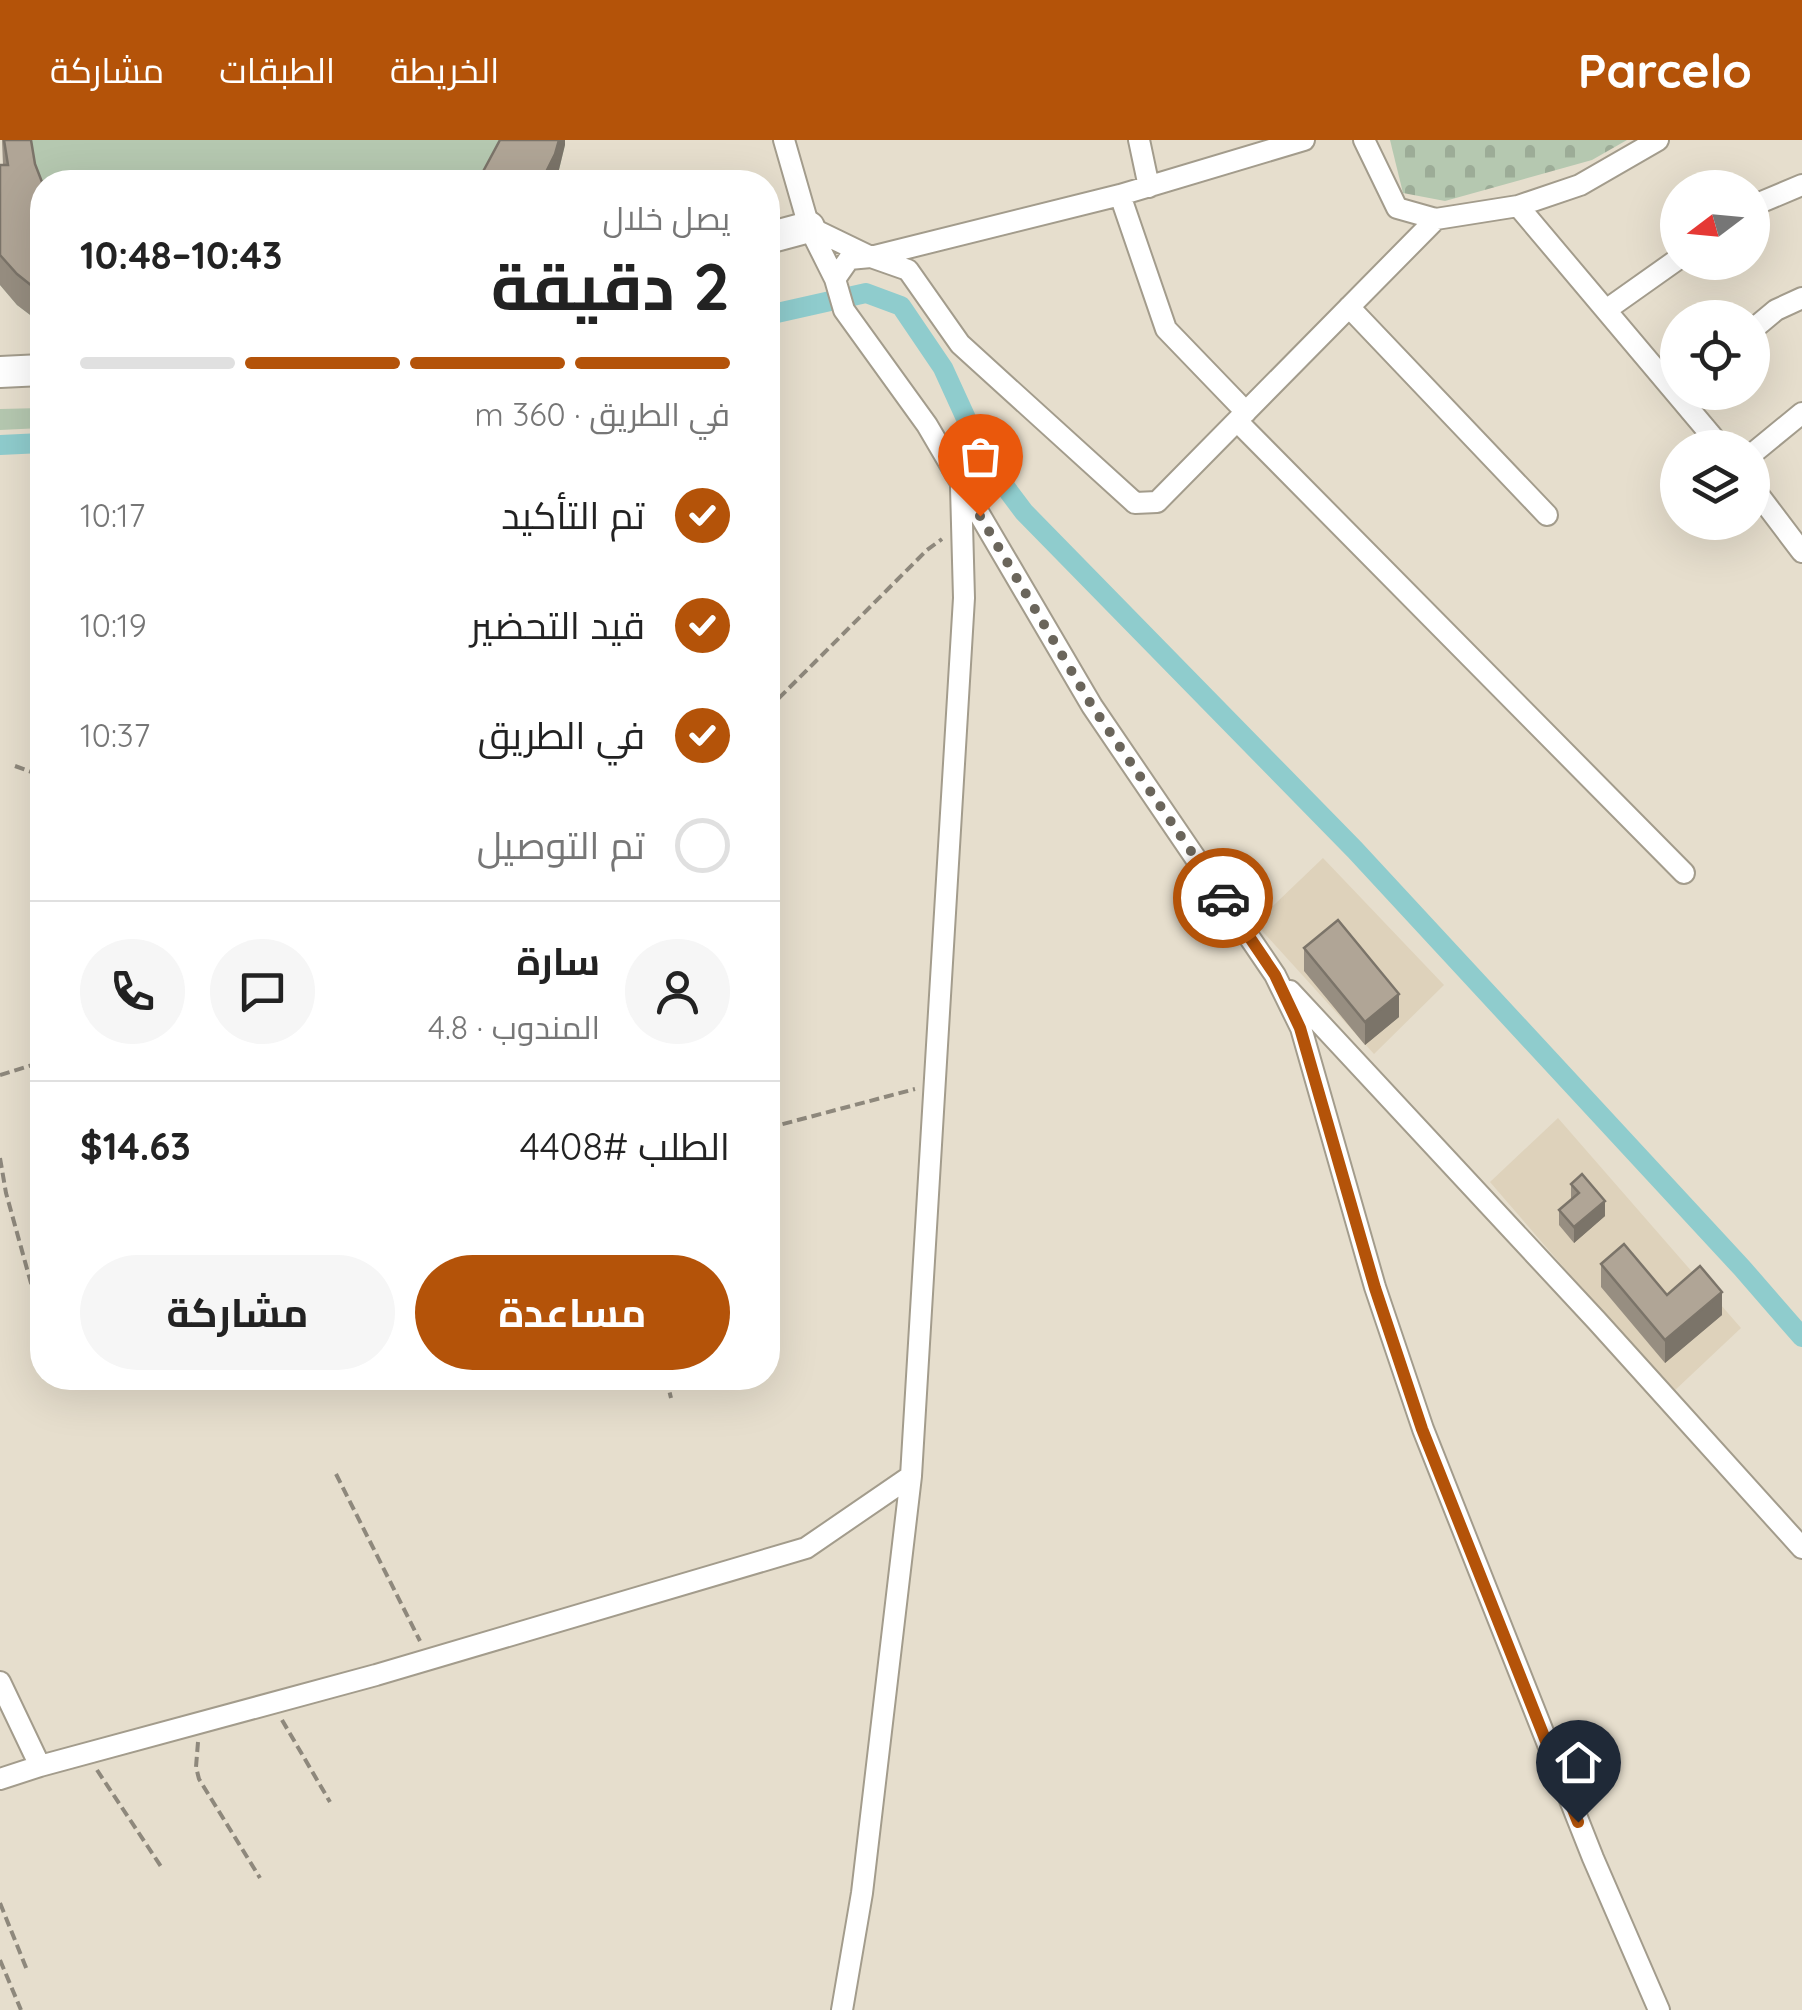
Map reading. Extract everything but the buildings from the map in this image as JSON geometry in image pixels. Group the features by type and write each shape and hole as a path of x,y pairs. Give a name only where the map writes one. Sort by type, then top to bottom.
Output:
{"main road":[{"path":"780,235 809,228"},
{"path":"0,372 30,371"}],"street":[{"path":"784,140 809,228 844,310 927,425 1092,706 1275,975 1802,1548"},
{"path":"1139,140 1149,187"},
{"path":"834,279 850,259 1120,195 1304,140"},
{"path":"1364,140 1397,208 1436,219 1518,206 1580,185 1658,140"},
{"path":"1770,198 1802,185"},
{"path":"1120,195 1166,329 1241,417 1684,873"},
{"path":"1518,206 1660,372"},
{"path":"809,228 908,270 960,344 1135,503 1158,502 1436,219"},
{"path":"1606,310 1660,271"},
{"path":"1770,315 1802,298"},
{"path":"1349,308 1547,515"},
{"path":"1692,410 1708,430"},
{"path":"1770,439 1802,413"},
{"path":"842,2010 862,1893 911,1476 964,598 961,485"},
{"path":"1770,510 1802,552"},
{"path":"1275,975 1300,1028 1375,1288 1422,1429 1593,1858 1660,2010"},
{"path":"0,1779 806,1548 911,1476"},
{"path":"0,1682 40,1766"}],"path":[{"path":"780,697 927,550 962,525"},
{"path":"15,766 30,772"},
{"path":"0,1075 30,1066"},
{"path":"780,1125 934,1084"},
{"path":"0,1158 30,1280"},
{"path":"669,1390 671,1398"},
{"path":"336,1474 429,1659"},
{"path":"272,1703 330,1802"},
{"path":"200,1722 198,1779 260,1878"},
{"path":"86,1753 162,1868"},
{"path":"0,1903 27,1970"},
{"path":"0,1960 21,2010"}],"shaded area":[{"path":"1323,858 1444,985 1374,1054 1255,923"},
{"path":"1558,1118 1741,1328 1672,1393 1490,1182"}],"green space":[{"path":"9,140 565,140 559,170 30,170 30,315 0,285 0,196"},
{"path":"1390,140 1627,140 1592,160 1445,201 1403,193"},
{"path":"30,408 30,429 0,430 0,409"}],"waterway":[{"path":"780,312 866,293 901,306 943,368 985,460 1024,512 1355,850 1802,1337"},
{"path":"0,445 30,444"}],"way so far":[{"path":"980,516 1092,706 1223,898"}],"route":[{"path":"1223,898 1275,975 1300,1028 1375,1288 1422,1429 1578,1822"}]}
